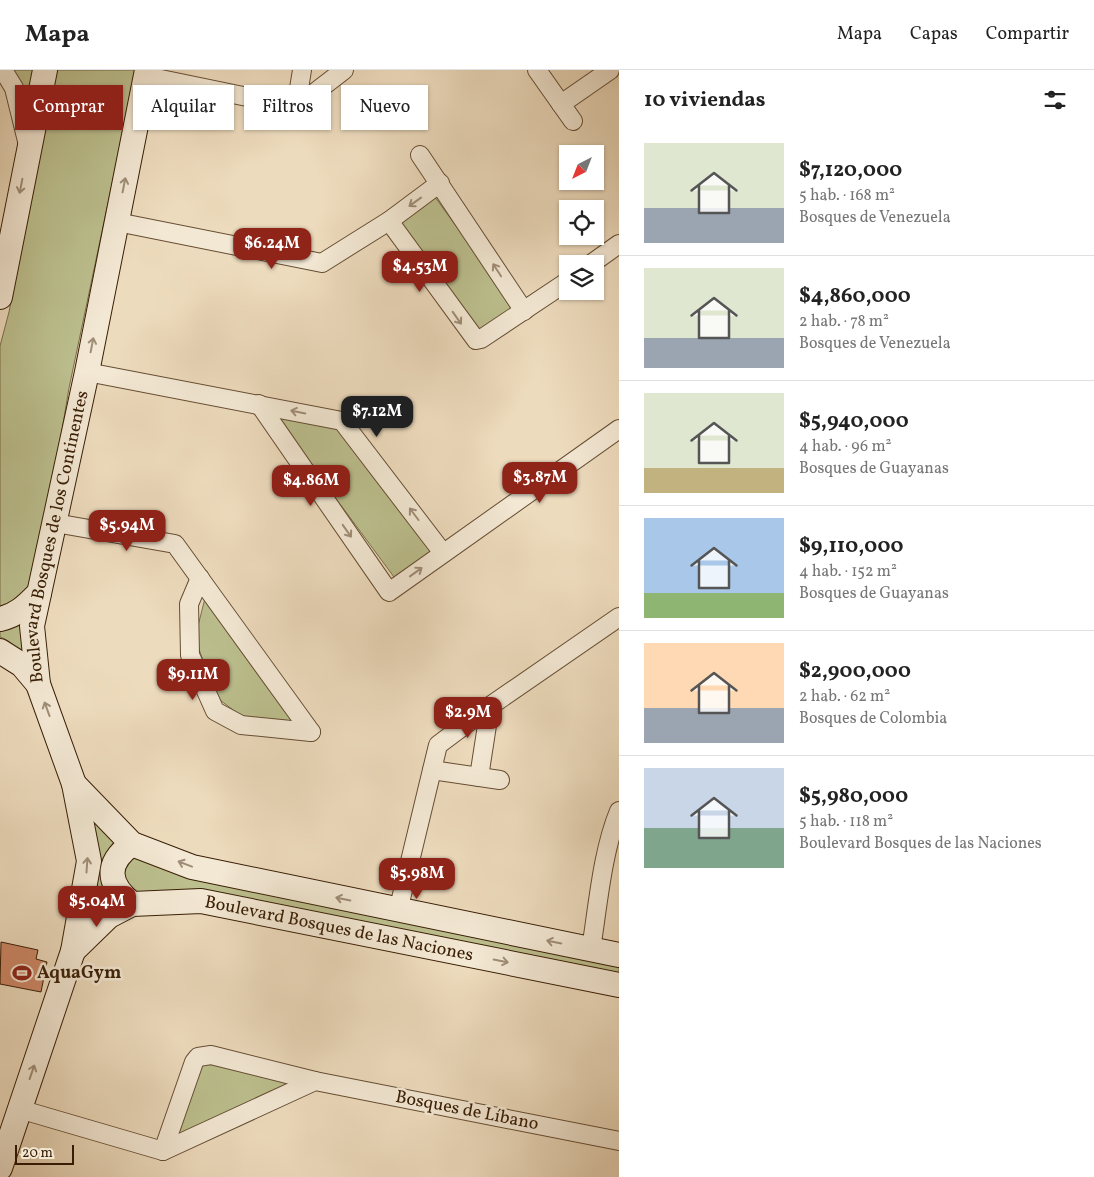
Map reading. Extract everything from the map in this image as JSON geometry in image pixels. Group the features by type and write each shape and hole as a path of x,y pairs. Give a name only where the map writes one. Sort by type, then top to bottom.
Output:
{"street":[{"path":"3,70 14,88 29,147"},
{"path":"0,297 4,261 44,70"},
{"path":"300,85 302,70"},
{"path":"325,85 344,70"},
{"path":"537,70 573,122"},
{"path":"561,104 610,70"},
{"path":"146,73 244,95"},
{"name":"Boulevard Bosques de los Continentes","path":"0,1168 73,951 89,861 74,784 38,684 32,626 56,523 146,73"},
{"path":"420,155 524,311"},
{"path":"117,222 322,263 389,221 440,183"},
{"path":"389,221 473,338 481,339 559,287"},
{"path":"604,255 619,244"},
{"path":"87,372 259,404 345,423 443,553"},
{"path":"259,404 389,592 619,429"},
{"path":"56,523 175,544 200,578 253,651 311,732 241,725 215,711 190,655 189,604 200,578"},
{"path":"0,619 11,617 25,608 39,592"},
{"path":"398,911 438,745 490,706 619,617"},
{"path":"0,651 22,664 38,684"},
{"path":"478,777 490,706"},
{"path":"432,770 500,780"},
{"name":"Boulevard Bosques de las Naciones","path":"74,784 132,844 192,867 398,911 619,955"},
{"path":"591,950 603,877 619,811"},
{"path":"132,844 115,858 113,866 115,886 118,893 132,904"},
{"name":"Boulevard Bosques de las Naciones","path":"73,951 109,916 132,904 201,901 619,985"},
{"name":"Bosques de Líbano","path":"164,1151 194,1062 198,1057 211,1056 315,1081 619,1141"},
{"path":"19,1109 164,1151 315,1081"}],"green space":[{"path":"10,70 37,70 35,85 15,85 15,87"},
{"path":"57,70 136,70 69,388 37,580 23,598 0,608 0,346 9,312 45,130 123,130 123,85 54,85"},
{"path":"435,197 511,302 510,316 481,335 399,221"},
{"path":"274,415 335,426 435,553 397,581"},
{"path":"205,598 296,723 245,719 216,697 195,638"},
{"path":"22,619 28,664 13,645 0,637 0,626"},
{"path":"87,808 123,842 117,907 101,907 92,913"},
{"path":"132,854 619,958 619,988 293,925 145,906 120,882 127,857"},
{"path":"212,1059 294,1081 175,1144 202,1064"}],"building":[{"name":"AquaGym","path":"1,942 38,950 36,959 47,962 41,992 0,984"}],"place":[{"name":"AquaGym","path":"22,973"}]}
